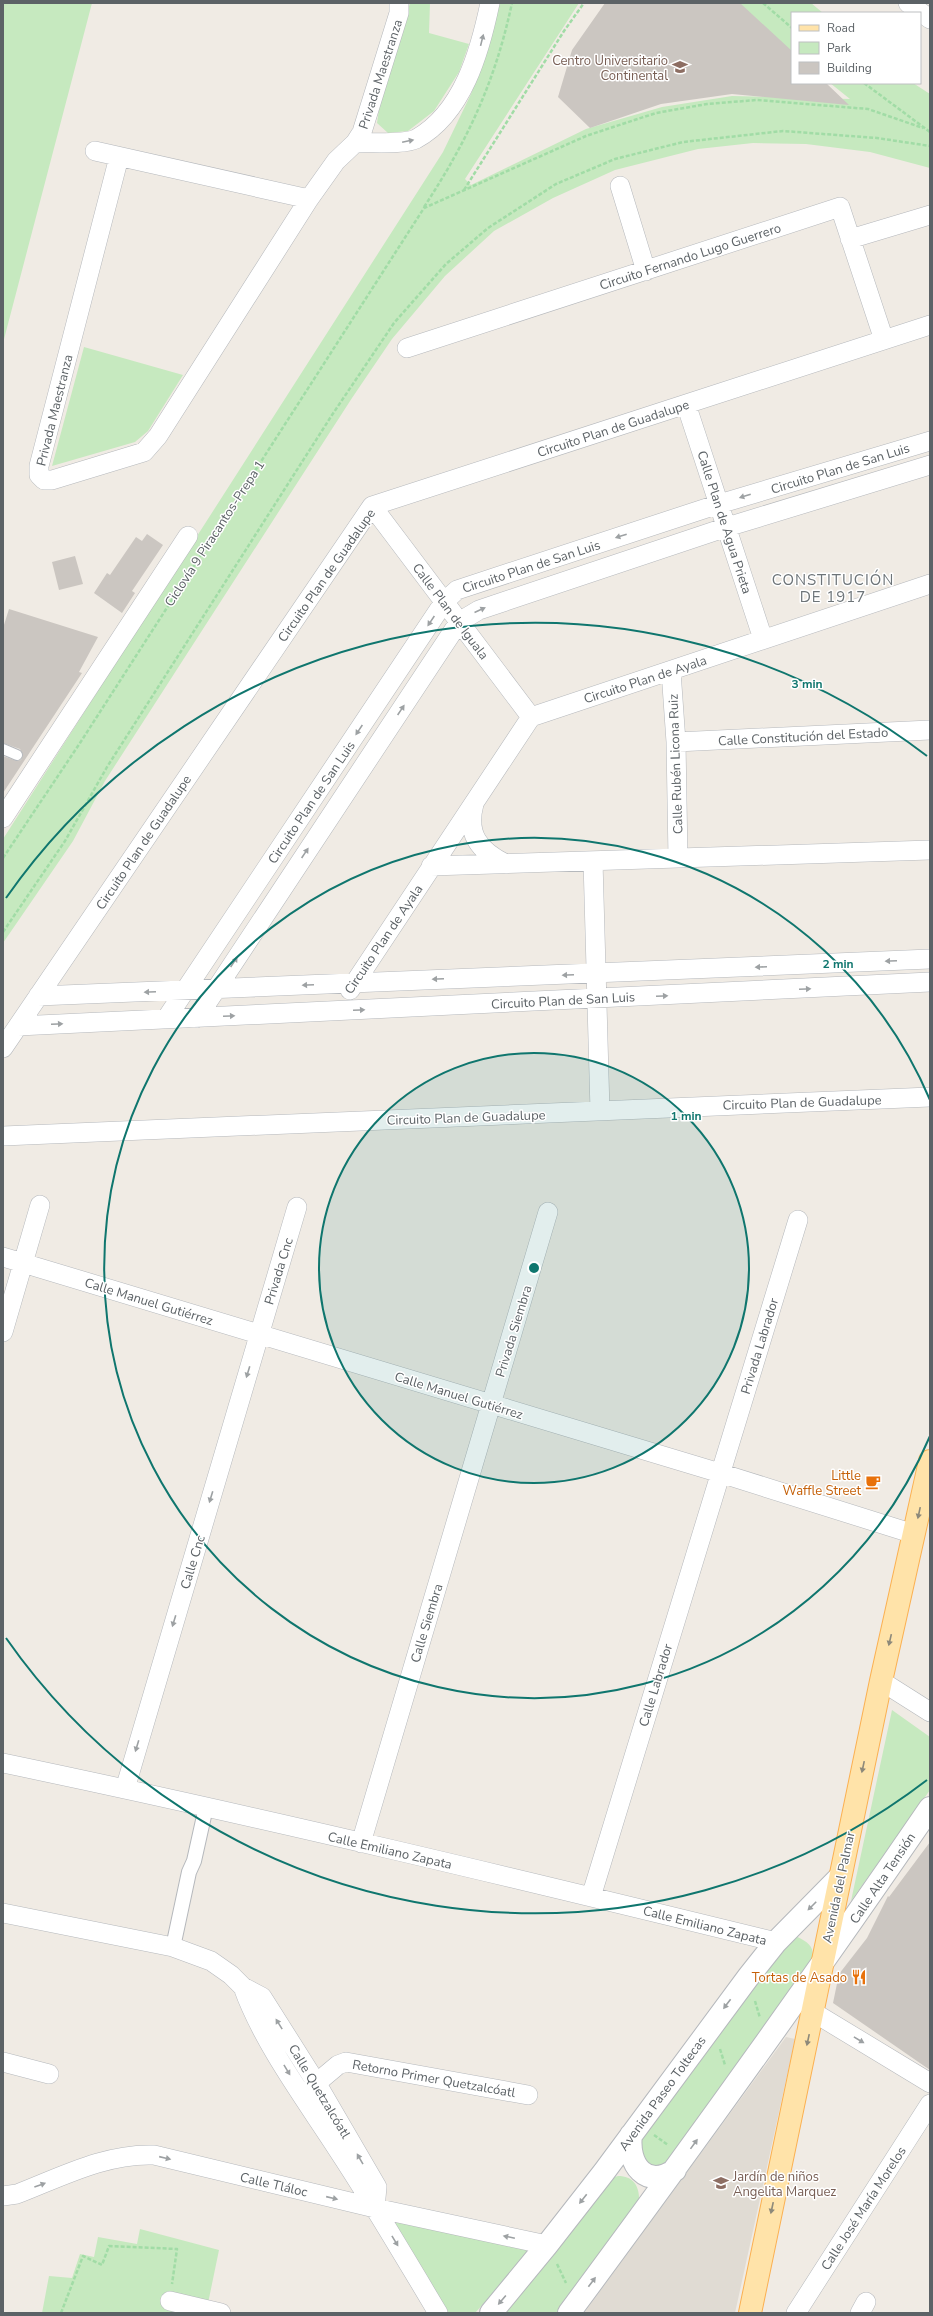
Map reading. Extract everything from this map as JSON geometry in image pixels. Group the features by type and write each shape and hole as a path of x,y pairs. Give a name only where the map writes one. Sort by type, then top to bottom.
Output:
{"main road":[{"name":"Avenida del Palmar","path":"750,2313 813,2012 839,1878 930,1461"}],"street":[{"name":"Privada Maestranza","path":"119,157 39,466 39,475 44,480 52,480 144,452 158,436 310,199 336,161 355,143 366,120 399,13 399,3"},
{"name":"Privada Maestranza","path":"355,143 377,141 396,143 415,139 439,120 458,94 473,69 482,42 490,3"},
{"path":"908,3 920,12"},
{"path":"921,12 930,19"},
{"path":"366,120 371,135 377,141"},
{"path":"95,151 310,199"},
{"path":"620,186 646,270"},
{"name":"Circuito Fernando Lugo Guerrero","path":"407,348 840,207 884,340"},
{"path":"850,239 930,215"},
{"name":"Circuito Plan de Guadalupe","path":"3,1048 372,506 930,325"},
{"name":"Calle Plan de Agua Prieta","path":"686,404 763,640"},
{"name":"Circuito Plan de San Luis","path":"166,1019 444,602 457,590 719,504 930,441"},
{"name":"Circuito Plan de San Luis","path":"197,1018 459,622 479,610 727,527 930,465"},
{"name":"Calle Plan de Iguala","path":"372,506 531,717"},
{"path":"3,818 188,536"},
{"name":"Circuito Plan de Ayala","path":"336,1011 531,717 930,584"},
{"name":"Calle Rubén Licona Ruiz","path":"671,670 676,742 678,858"},
{"name":"Calle Constitución del Estado","path":"676,742 930,730"},
{"path":"475,801 471,817 476,839 493,858 506,864"},
{"path":"432,866 930,850"},
{"path":"593,861 600,1111"},
{"name":"Circuito Plan de San Luis","path":"38,996 930,959"},
{"name":"Circuito Plan de San Luis","path":"18,1026 930,982"},
{"name":"Circuito Plan de Guadalupe","path":"3,1136 930,1097"},
{"path":"3,1332 40,1205"},
{"name":"Privada Cnc","path":"259,1335 297,1207"},
{"name":"Privada Siembra","path":"491,1404 548,1212"},
{"name":"Privada Labrador","path":"720,1473 798,1220"},
{"name":"Calle Manuel Gutiérrez","path":"3,1257 720,1473 914,1534"},
{"name":"Calle Cnc","path":"125,1789 259,1335"},
{"name":"Calle Siembra","path":"361,1843 491,1404"},
{"name":"Calle Labrador","path":"591,1897 720,1473"},
{"path":"881,1682 930,1712"},
{"name":"Calle Emiliano Zapata","path":"3,1763 206,1807 776,1942"},
{"path":"173,1947 189,1872 194,1861 206,1807"},
{"name":"Calle Alta Tensión","path":"821,1968 930,1808"},
{"name":"Avenida Paseo Toltecas","path":"491,2313 604,2172 748,1976 776,1942 839,1878"},
{"name":"Calle Quetzalcóatl","path":"3,1913 173,1947 211,1962 231,1975 243,1986 262,1997 309,2089 377,2187 374,2208"},
{"path":"572,2308 680,2164 821,1968"},
{"path":"813,2012 930,2083"},
{"path":"3,2062 49,2074"},
{"name":"Retorno Primer Quetzalcóatl","path":"309,2089 338,2065 346,2062 528,2094"},
{"name":"Calle José María Morelos","path":"796,2313 930,2104"},
{"path":"635,2130 629,2147 631,2158 636,2167 645,2174 656,2177 667,2176 680,2164"},
{"name":"Calle Tláloc","path":"3,2196 17,2194 104,2161 133,2154 154,2155 374,2208 547,2245"},
{"path":"604,2172 622,2171 637,2179 644,2188 646,2200 644,2212"},
{"path":"374,2208 438,2313"},
{"path":"170,2301 221,2313"}],"lane":[{"path":"3,749 17,755"}],"path":[{"name":"Ciclovía 9 Piracantos-Prepa 1","path":"3,858 80,743 450,167 472,127 488,89 504,41 512,3"},
{"path":"464,190 564,31 584,3"},
{"path":"763,3 791,27"},
{"path":"865,84 930,132"},
{"path":"424,208 586,136 656,113 707,104 757,100 868,109 923,128"},
{"path":"3,932 65,841 106,767 332,415 394,323 446,264 488,228 556,184 615,159 683,142 783,131 877,138 930,146"},
{"path":"748,1976 767,2043"},
{"path":"713,2023 732,2091"},
{"path":"635,2130 680,2164"},
{"path":"547,2245 572,2308"},
{"path":"61,2313 83,2256 102,2265 109,2246 177,2248 170,2301"}],"shaded area":[{"name":"Jardín de niños Angelita Marquez","path":"786,2037 795,2039 735,2313 584,2313"}],"green space":[{"path":"3,3 92,3 3,343"},
{"path":"410,3 430,3 429,33 469,44 459,72 434,111 408,131 388,133 377,123 379,109"},
{"path":"498,3 579,3 465,179 471,185 586,129 662,107 732,96 850,99 831,84 915,84 930,94 930,168 870,152 806,144 753,143 698,149 615,170 553,198 494,231 445,276 392,339 352,398 105,781 73,841 3,943 3,839 443,152 471,94 486,53"},
{"path":"733,3 811,3 822,12 791,12 791,53"},
{"path":"84,347 183,375 148,431 135,442 52,466"},
{"path":"892,1710 930,1737 930,1790 851,1901"},
{"path":"795,1936 806,1942 812,1948 813,1957 811,1969 665,2166 647,2168 635,2144 763,1967"},
{"path":"618,2176 628,2178 635,2183 639,2202 558,2313 503,2313 609,2179"},
{"path":"386,2218 531,2247 515,2269 475,2313 449,2313"},
{"path":"140,2229 219,2250 206,2313 42,2313 49,2276 72,2278 80,2254 94,2257 98,2237 137,2244"}],"building":[{"name":"Centro Universitario Continental","path":"605,3 740,3 791,50 791,84 827,84 849,105 732,94 661,104 590,128 558,97 572,50"},
{"path":"147,534 163,545 132,591 135,593 122,613 94,593 107,573 110,575 136,537 142,541"},
{"path":"75,556 83,584 59,590 52,562"},
{"path":"9,609 98,637 79,672 82,673 3,793 3,756 17,761 21,760 23,755 20,749 3,743 3,628"},
{"path":"930,1842 930,2070 833,2003 839,1974 867,1938 888,1896 889,1897"}],"place":[{"name":"Centro Universitario Continental","path":"680,67"},
{"name":"Little Waffle Street","path":"873,1482"},
{"name":"Tortas de Asado","path":"859,1977"},
{"name":"Jardín de niños Angelita Marquez","path":"721,2183"}],"district":[{"name":"CONSTITUCIÓN DE 1917","path":"833,588"}]}
